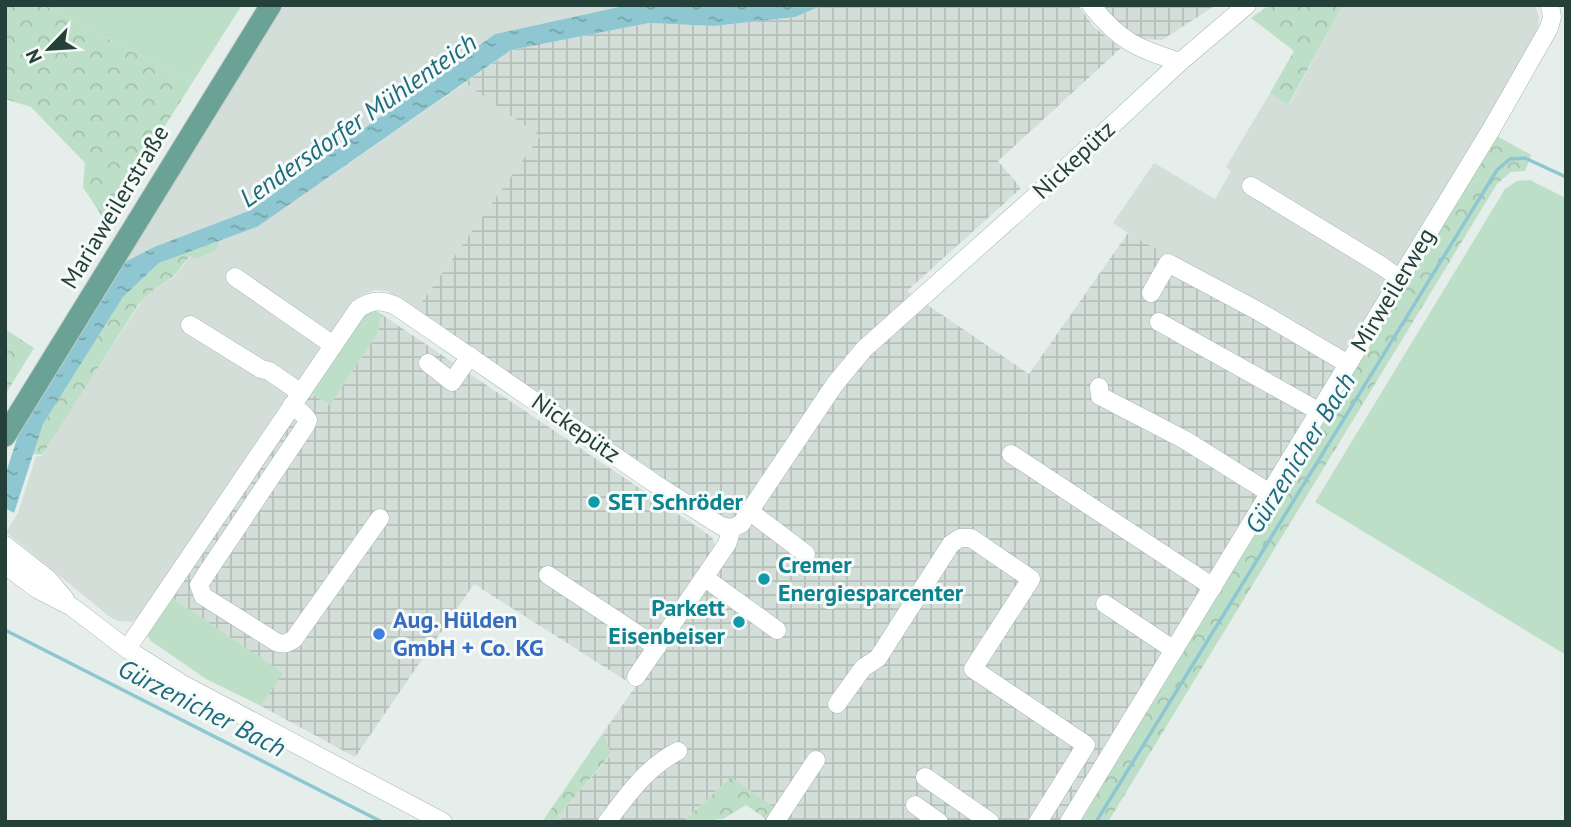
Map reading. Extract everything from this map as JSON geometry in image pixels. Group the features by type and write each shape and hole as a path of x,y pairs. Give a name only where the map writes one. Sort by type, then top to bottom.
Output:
{"main road":[{"name":"Mariaweilerstraße","path":"5,436 271,5"}],"street":[{"path":"1091,5 1113,30 1128,42 1180,62"},
{"name":"Nickepütz","path":"127,649 358,309 374,301 386,301 396,306 721,526 732,528 741,524 835,384 864,349 1050,183 1180,62 1247,5"},
{"name":"Mirweilerweg","path":"1069,822 1492,128 1549,28 1552,17 1550,5"},
{"path":"1251,186 1400,279"},
{"path":"1151,293 1168,262 1258,311 1348,365"},
{"path":"235,277 333,345"},
{"path":"1159,322 1320,412"},
{"path":"190,325 261,369 269,371 297,399 308,420 199,585 203,596 276,642 287,643 294,639 380,518"},
{"path":"428,363 452,382 470,356"},
{"path":"1099,387 1100,396 1185,440 1270,493"},
{"path":"1011,454 1213,587"},
{"path":"750,511 806,554"},
{"path":"636,677 727,544 732,528"},
{"path":"837,704 863,668 878,658 951,544 960,538 971,538 1031,579 973,669 1086,745 1038,822"},
{"path":"5,545 48,579 72,607"},
{"path":"189,557 208,571"},
{"path":"5,565 37,589 72,607 127,649 184,685 443,822"},
{"path":"548,575 657,647"},
{"path":"705,578 777,630"},
{"path":"1105,604 1174,650"},
{"path":"607,822 651,768 678,751"},
{"path":"775,822 816,760"},
{"path":"925,777 990,822"},
{"path":"915,805 939,822"}],"shaded area":[{"path":"284,5 628,5 495,34 251,210 154,247 123,263"},
{"path":"823,5 1078,5 1094,27 1121,48 998,161 1021,188 907,291 1029,374 1128,233 1347,356 1062,822 767,822 731,777 683,822 564,822 558,816 611,755 603,733 743,532 416,310 540,136 465,83 511,50 649,23 714,26 795,17"},
{"path":"1103,5 1216,5 1162,40 1144,39 1120,27"},
{"path":"1343,5 1535,5 1539,17 1538,28 1530,47 1347,356 1113,223 1154,163 1215,199 1231,171 1226,167 1270,93 1289,105"},
{"path":"465,83 541,135 416,310 387,291 375,290 354,301 142,615 131,622 110,617 6,532 18,513 36,456 42,456 139,305 151,292 174,277 191,256 196,259 216,250 219,241 257,227"},
{"path":"381,314 712,537 715,546 625,680 474,584 355,757 261,706 282,673 171,597 310,392 329,405 378,333"}],"green space":[{"path":"5,5 44,5 192,83 105,221 83,187 85,163 31,107 5,99"},
{"path":"44,5 242,5 192,83"},
{"path":"1270,5 1343,5 1288,105 1270,93 1294,51 1251,18"},
{"path":"1497,136 1531,155 1525,171 1511,172 1497,184 1108,822 1080,822"},
{"path":"1530,180 1566,198 1566,655 1315,502 1505,189 1517,181"},
{"path":"219,241 217,250 196,259 190,256 174,276 138,305 42,455 33,454 43,424 123,297 159,263"},
{"path":"375,310 381,314 378,333 330,405 310,392 361,317"},
{"path":"5,329 34,348 5,395"},
{"path":"171,597 283,673 261,706 206,679 151,641 148,632"},
{"path":"603,733 611,754 558,816 564,822 542,822"},
{"path":"731,777 776,809 770,818 746,805 714,822 683,822"}],"water":[{"path":"628,5 823,5 795,17 714,26 649,23 511,50 257,227 159,263 123,297 43,424 14,513 5,508 5,476 20,429 123,263 154,247 251,210 495,34"}],"waterway":[{"name":"Gürzenicher Bach","path":"1096,822 1497,170 1510,159 1525,158 1566,177"},
{"name":"Gürzenicher Bach","path":"5,630 382,822"}],"place":[{"name":"SET Schröder","path":"594,502"},
{"name":"Cremer Energiesparcenter","path":"764,579"},
{"name":"Parkett Eisenbeiser","path":"739,622"},
{"name":"Aug. Hülden GmbH + Co. KG","path":"379,634"}],"water label":[{"name":"Lendersdorfer Mühlenteich","path":"358,120"}]}
